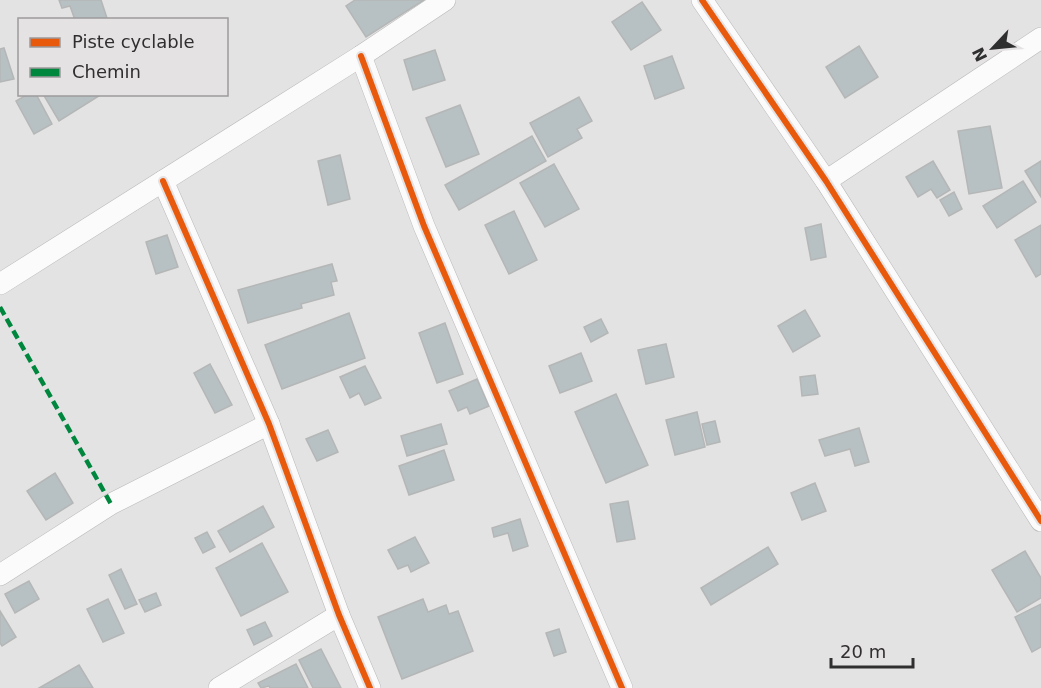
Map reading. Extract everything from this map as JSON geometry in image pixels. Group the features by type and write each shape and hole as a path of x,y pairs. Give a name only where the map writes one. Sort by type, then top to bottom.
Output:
{"street":[{"path":"0,284 445,0"},
{"path":"702,0 826,181 1041,520"},
{"path":"826,181 1041,38"},
{"path":"360,56 424,226 622,688"},
{"path":"163,181 269,424 339,615 370,688"},
{"path":"0,575 111,504 269,424"},
{"path":"219,688 339,615"}],"building":[{"path":"59,0 101,0 107,18 74,18 70,6 62,8"},
{"path":"355,0 424,0 366,37 346,6"},
{"path":"642,2 661,30 631,50 612,22"},
{"path":"859,46 878,77 845,98 826,67"},
{"path":"4,48 14,79 0,82 0,49"},
{"path":"435,50 445,80 413,90 404,60"},
{"path":"672,56 684,88 655,99 644,66"},
{"path":"25,96 37,96 52,124 34,134 16,101"},
{"path":"44,96 99,96 59,121"},
{"path":"579,97 592,121 577,129 582,138 548,157 530,123"},
{"path":"460,105 479,154 446,167 426,118"},
{"path":"990,126 1002,188 969,194 958,131"},
{"path":"532,136 546,161 459,210 445,185"},
{"path":"340,155 350,199 328,205 318,161"},
{"path":"933,161 950,190 937,198 931,189 918,197 906,177"},
{"path":"1041,161 1041,197 1025,171"},
{"path":"554,164 579,209 545,227 520,183"},
{"path":"1023,181 1036,202 997,228 983,206"},
{"path":"954,192 962,209 949,216 940,200"},
{"path":"514,211 537,260 509,274 485,225"},
{"path":"821,224 826,257 811,260 805,228"},
{"path":"1041,225 1041,274 1036,277 1015,240"},
{"path":"167,235 178,267 156,274 146,242"},
{"path":"332,264 337,281 331,282 334,295 301,304 302,308 248,323 238,290"},
{"path":"805,310 820,336 793,352 778,326"},
{"path":"349,313 365,358 282,389 265,345"},
{"path":"601,319 608,333 591,342 584,327"},
{"path":"445,323 463,374 437,383 419,333"},
{"path":"666,344 674,377 646,384 638,350"},
{"path":"581,353 592,381 560,393 549,366"},
{"path":"210,364 232,405 215,413 194,373"},
{"path":"365,366 381,398 365,405 359,393 350,398 340,377"},
{"path":"815,375 818,394 802,396 800,377"},
{"path":"477,379 489,406 470,414 467,407 458,411 449,391"},
{"path":"616,394 648,465 606,483 575,412"},
{"path":"697,412 705,447 675,455 666,420"},
{"path":"715,421 720,442 707,445 702,424"},
{"path":"441,424 447,444 407,456 401,436"},
{"path":"859,428 869,462 855,466 850,449 825,456 819,440"},
{"path":"328,430 338,452 317,461 306,439"},
{"path":"444,450 454,480 409,495 399,466"},
{"path":"55,473 73,503 46,520 27,491"},
{"path":"815,483 826,511 802,520 791,493"},
{"path":"628,501 635,539 617,542 610,504"},
{"path":"263,506 274,527 230,552 218,531"},
{"path":"520,519 528,546 513,551 508,533 494,537 492,528"},
{"path":"207,532 215,547 203,553 195,538"},
{"path":"415,537 429,563 411,572 408,565 398,569 388,550"},
{"path":"262,543 288,592 241,616 216,568"},
{"path":"768,547 778,564 711,605 701,588"},
{"path":"1025,551 1041,578 1041,598 1017,612 992,570"},
{"path":"121,569 137,604 125,609 109,575"},
{"path":"29,581 39,599 15,613 5,594"},
{"path":"156,593 161,605 145,612 139,600"},
{"path":"108,599 124,633 103,642 87,609"},
{"path":"423,599 428,612 446,605 449,614 458,611 473,651 402,679 378,617"},
{"path":"1041,604 1041,647 1032,652 1015,617"},
{"path":"0,611 16,637 2,646 0,643"},
{"path":"265,622 272,636 254,645 247,630"},
{"path":"559,629 566,652 554,656 546,633"},
{"path":"321,649 341,688 313,688 299,660"},
{"path":"296,664 308,688 270,688 269,686 261,688 258,683"},
{"path":"79,665 93,688 39,688"}],"marked path":[{"path":"0,307 111,504"}],"cycle path":[{"path":"702,0 826,181 1041,521"},
{"path":"361,56 424,226 622,688"},
{"path":"163,181 269,424 339,615 370,688"}]}
